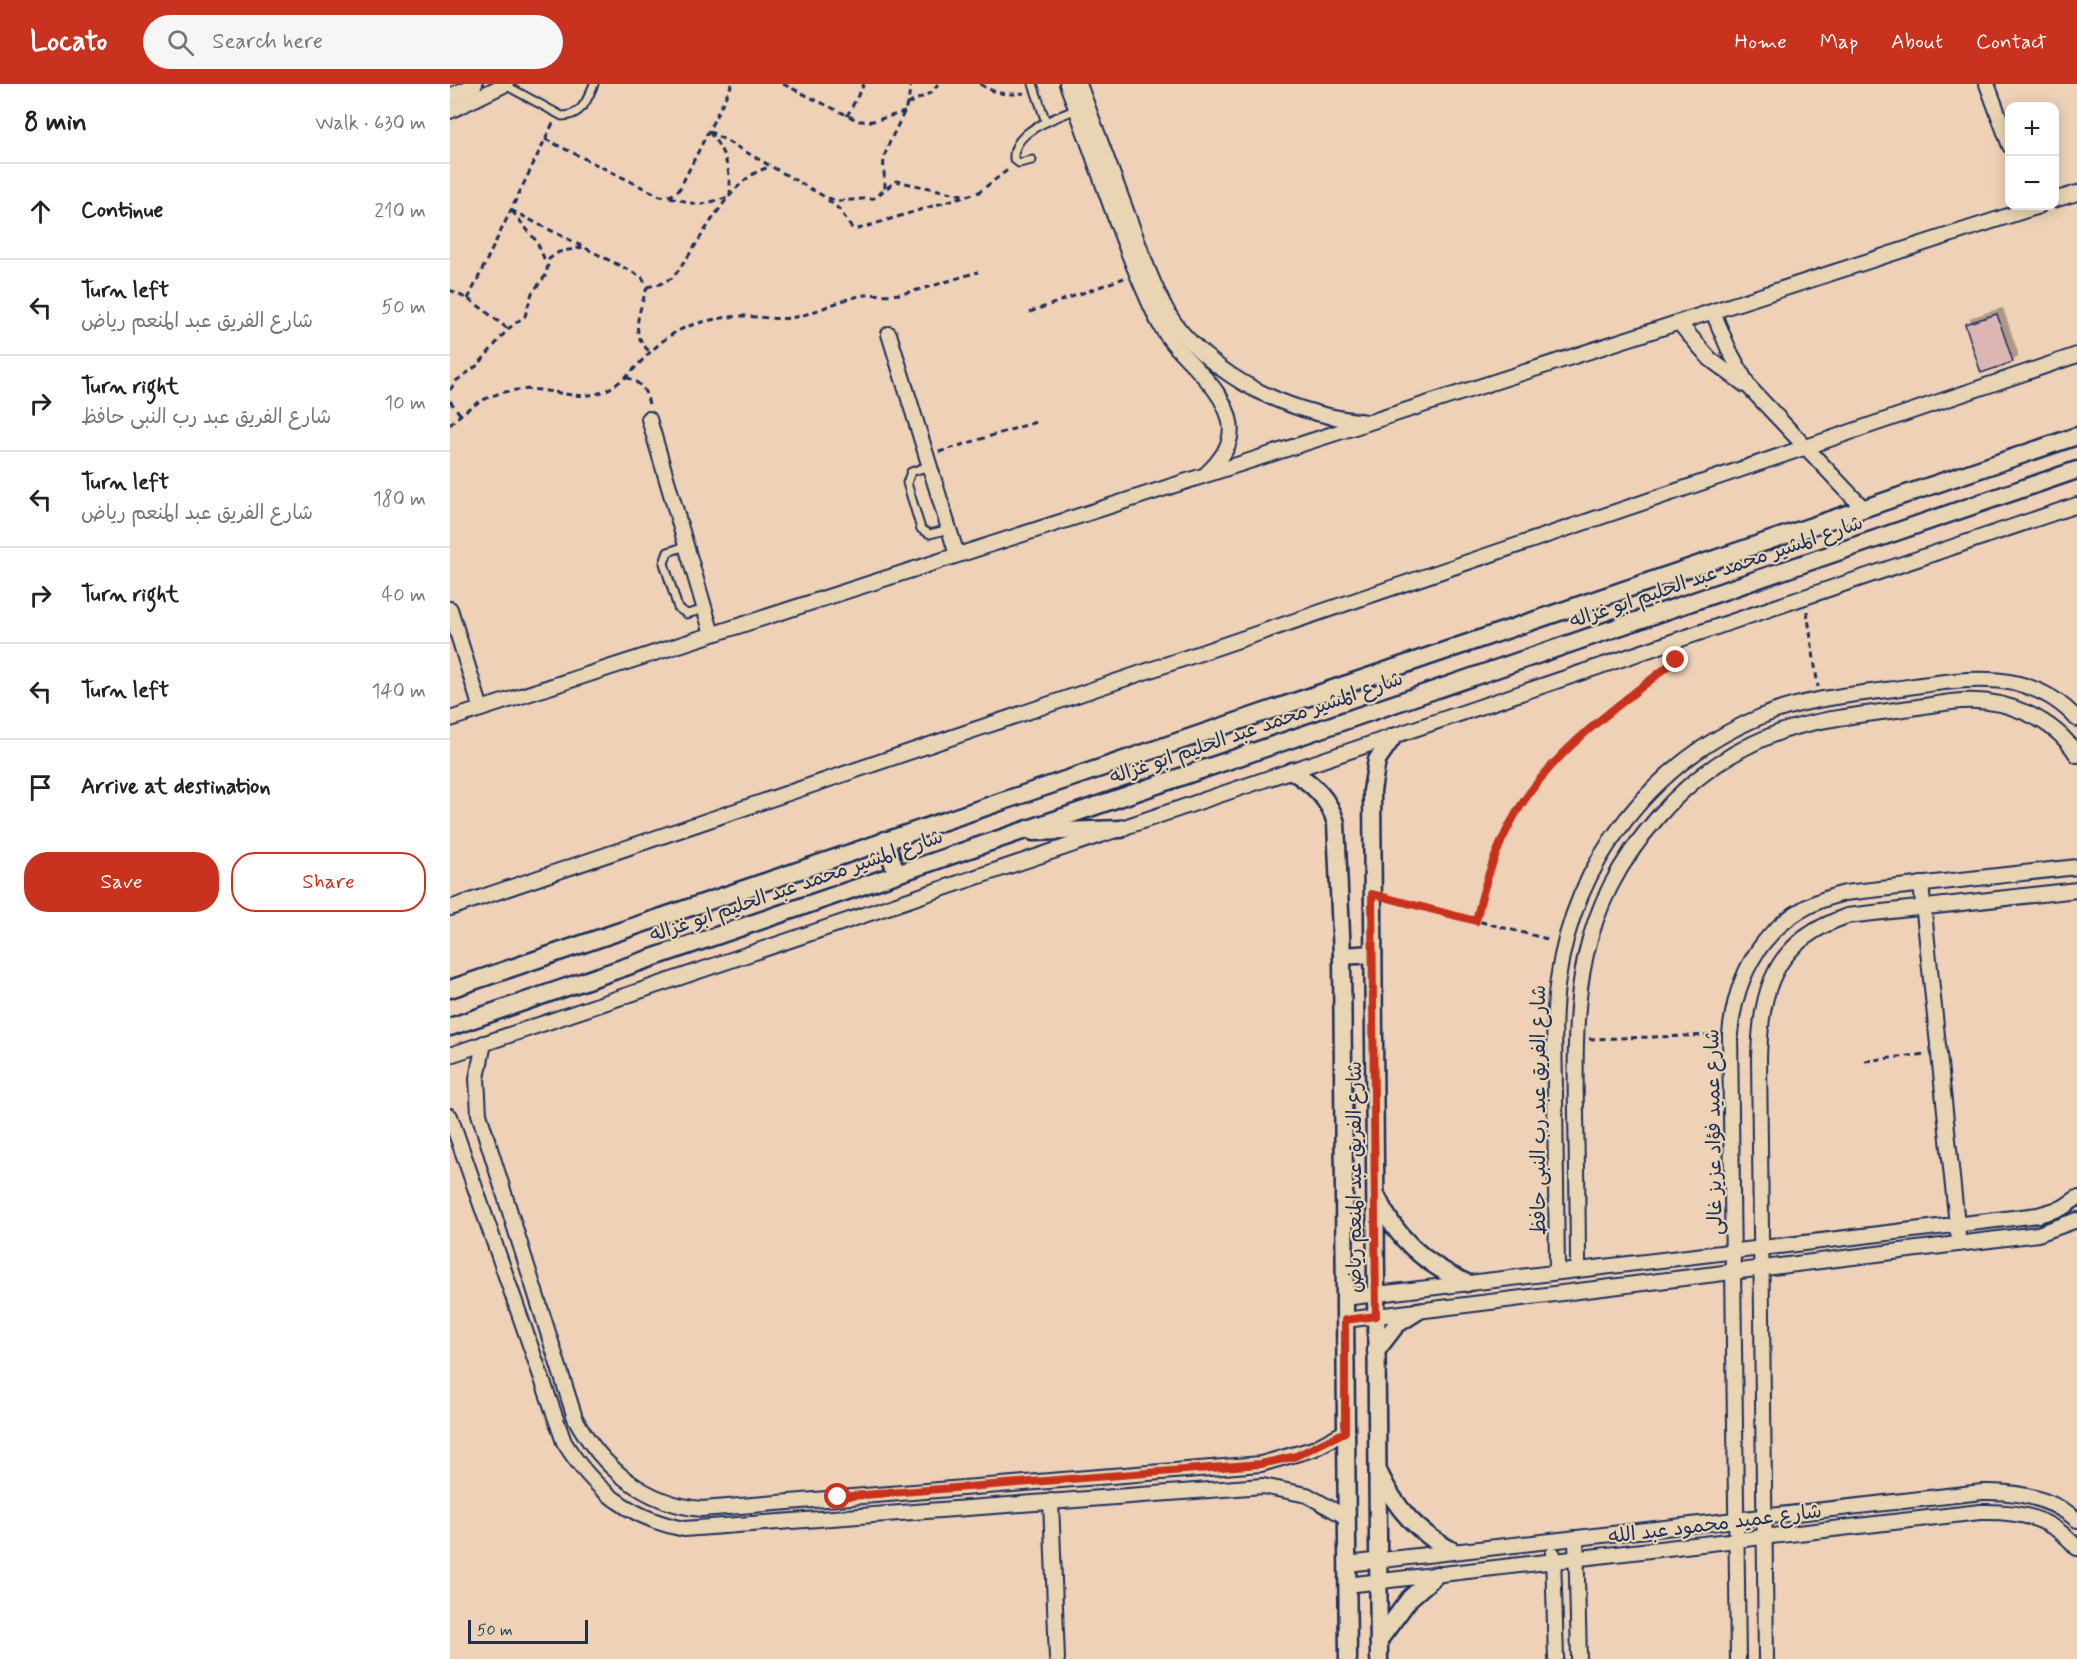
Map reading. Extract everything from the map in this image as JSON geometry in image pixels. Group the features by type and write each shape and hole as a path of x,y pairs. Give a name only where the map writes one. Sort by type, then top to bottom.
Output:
{"street":[{"path":"450,96 475,84"},
{"path":"450,111 506,84"},
{"path":"1067,84 1137,274 1158,321 1170,339 1215,389 1226,406 1231,425 1228,444 1219,462 1204,475"},
{"path":"1079,84 1158,295 1183,334 1228,374 1264,394 1311,413 1372,423"},
{"path":"1987,84 2005,133"},
{"path":"2059,199 2077,193"},
{"path":"450,719 1204,475 1372,423 2021,210"},
{"path":"1713,312 1729,351 1749,387"},
{"path":"1679,322 1710,359 1749,387 1864,509"},
{"path":"889,334 957,555"},
{"path":"450,908 2077,355"},
{"path":"650,419 712,634"},
{"name":"شارع المشير محمد عبد الحليم ابو غزاله","path":"450,989 2077,436"},
{"name":"شارع المشير محمد عبد الحليم ابو غزاله","path":"450,1027 896,872 2077,470"},
{"path":"450,1055 2077,505"},
{"path":"450,609 481,709"},
{"name":"شارع الفريق عبد رب النبى حافظ","path":"1557,1272 1554,1020 1564,943 1582,890 1600,854 1650,791 1681,764 1739,726 1766,714 1820,700 1985,678 2029,687 2052,699 2077,719"},
{"name":"شارع الفريق عبد رب النبى حافظ","path":"1578,1270 1575,1039 1578,991 1584,961 1603,901 1620,867 1642,835 1667,807 1695,781 1749,745 1774,734 1822,721 1962,701 1979,701 2018,709 2057,732 2077,754"},
{"name":"شارع الفريق عبد المنعم رياض","path":"1379,1659 1372,781 1377,760 1393,737"},
{"name":"شارع الفريق عبد المنعم رياض","path":"1292,771 1324,797 1332,808 1336,823 1342,956 1348,1659"},
{"path":"1014,832 1120,829"},
{"path":"885,840 896,872"},
{"name":"شارع عميد فؤاد عزيز غالى","path":"1738,1659 1730,1034 1735,999 1742,978 1752,958 1781,923 1819,899 1845,893 2077,867"},
{"path":"1921,884 1959,1244"},
{"path":"1766,1659 1760,1050 1762,1007 1770,982 1783,960 1800,941 1820,925 1847,916 2077,890"},
{"path":"1342,956 1373,954"},
{"path":"484,1043 477,1078 478,1114 575,1419 601,1458 636,1488 682,1507 702,1509 1261,1464 1296,1456 1345,1432"},
{"path":"450,1116 564,1442 579,1467 599,1489 623,1507 662,1525 684,1529 1263,1486 1307,1495 1346,1517"},
{"path":"1375,1190 1390,1221 1411,1247 1437,1268 1467,1283"},
{"path":"1344,1298 2038,1215 2062,1208 2077,1198"},
{"path":"1345,1320 2038,1234 2077,1220"},
{"path":"1376,1351 1396,1325 1418,1311"},
{"path":"1377,1470 1399,1510 1415,1526 1453,1551"},
{"path":"623,1507 636,1488"},
{"path":"951,1488 952,1509"},
{"name":"شارع عميد محمود عبد الله","path":"1347,1564 2006,1491 2028,1495 2051,1503 2077,1520"},
{"path":"1051,1502 1057,1659"},
{"name":"شارع عميد محمود عبد الله","path":"1347,1585 1737,1539 2003,1511 2026,1514 2048,1522 2066,1535 2077,1548"},
{"path":"1576,1538 1579,1659"},
{"path":"1554,1540 1556,1659"},
{"path":"1378,1641 1410,1598 1436,1575"}],"lane":[{"path":"506,84 557,114 569,116 580,111 594,84"},
{"path":"1034,87 1046,122"},
{"path":"1032,160 1019,163 1014,159 1014,153 1021,140 1046,122 1077,109"},
{"path":"928,461 911,472 907,483 921,529 930,534 949,529"},
{"path":"686,546 668,552 664,563 678,608 687,614 705,609"}],"path":[{"path":"545,139 660,196 675,194 732,84"},
{"path":"783,84 860,121 873,122 905,112"},
{"path":"847,116 864,84"},
{"path":"885,188 884,157 894,129 908,105 910,84"},
{"path":"908,105 932,92 938,84"},
{"path":"980,84 1004,94 1034,87"},
{"path":"468,300 557,114"},
{"path":"709,131 825,197 840,210 851,227 858,229 979,192 1019,163"},
{"path":"709,131 719,144 729,167 730,197"},
{"path":"647,287 672,278 730,197 752,174 771,167"},
{"path":"825,197 838,201 874,198 896,181 967,196"},
{"path":"668,196 699,205 730,197"},
{"path":"511,210 642,277 647,287 636,322 636,334 648,351"},
{"path":"450,390 452,383 478,365 528,311 532,293 546,275 547,264 537,243 511,210"},
{"path":"547,264 559,252 585,247"},
{"path":"450,425 460,414 497,394 518,390 539,390 574,396 602,392 626,377 648,351 664,338 689,326 715,318 788,318 807,315 857,296 903,293 978,272"},
{"path":"1030,312 1137,274"},
{"path":"450,290 468,300 508,330"},
{"path":"626,377 638,382 646,391 650,419"},
{"path":"450,401 460,414"},
{"path":"928,461 1039,421"},
{"path":"1806,597 1820,700"},
{"path":"1476,921 1495,852 1510,820 1529,790 1587,730 1623,699 1676,660 1697,633"},
{"path":"1372,894 1564,943"},
{"path":"1575,1039 1730,1034"},
{"path":"1865,1061 1939,1052"}],"building":[{"path":"1997,314 2013,362 1981,373 1965,324"}],"route":[{"path":"838,1497 1261,1464 1296,1456 1345,1432 1345,1320 1376,1316 1372,894 1476,921 1483,886 1495,852 1510,820 1529,790 1587,730 1623,699 1676,660"}]}
